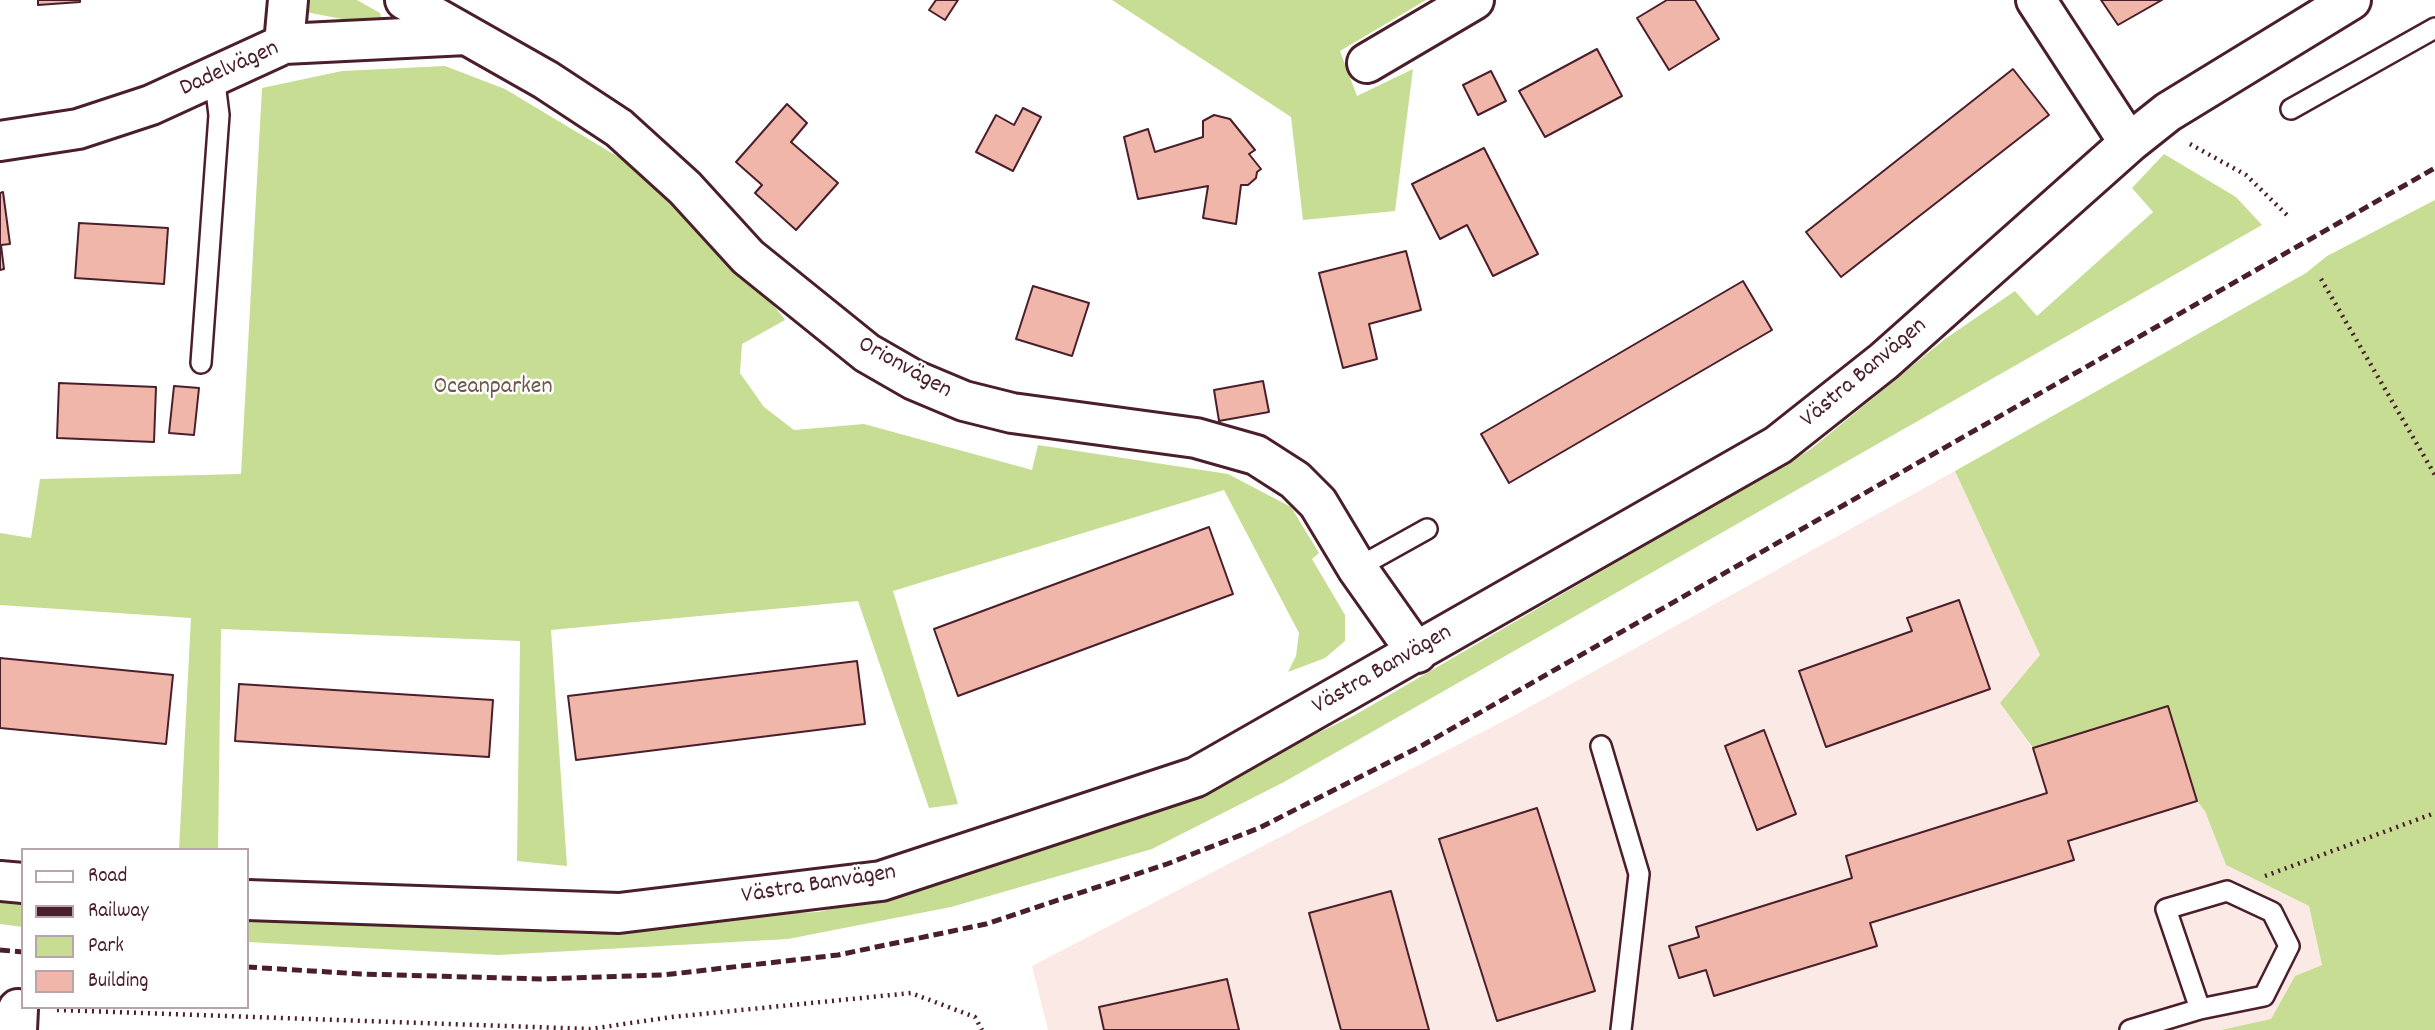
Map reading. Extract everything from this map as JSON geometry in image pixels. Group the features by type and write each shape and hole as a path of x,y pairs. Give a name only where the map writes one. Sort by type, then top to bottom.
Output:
{"street":[{"path":"284,44 288,0"},
{"name":"Orionvägen","path":"405,0 546,80 619,128 685,188 748,257 867,354 914,380 964,401 1025,415 1196,438 1256,455 1295,480 1318,503 1357,568 1417,653"},
{"path":"1367,63 1474,0"},
{"path":"2036,0 2129,143"},
{"name":"Västra Banvägen","path":"248,900 619,913 881,881 1196,777 1778,445 1884,361 2129,143 2168,112 2351,0"},
{"name":"Dadelvägen","path":"0,142 78,129 151,105 284,44 466,35"},
{"path":"0,881 21,883"}],"lane":[{"path":"2291,109 2435,28"},
{"path":"201,363 219,115 214,75"},
{"path":"1357,568 1427,529"},
{"path":"1601,746 1639,874 1621,1030"},
{"path":"2130,1030 2200,1009 2263,996 2289,946 2272,912 2227,891 2166,909 2200,1009"}],"path":[{"path":"2168,112 2187,142 2246,174 2288,216"},
{"path":"2321,279 2435,475"},
{"path":"2227,891 2435,813"},
{"path":"17,1019 590,1029 685,1015 911,993 975,1017 982,1030"}],"shaded area":[{"path":"1955,471 2040,655 2000,703 2032,748 2168,706 2197,801 2205,810 2226,865 2309,906 2322,965 2295,976 2271,1019 2221,1030 1048,1030 1032,966 1515,715"}],"green space":[{"path":"302,0 357,0 380,13 384,27 343,37 342,19 301,11"},
{"path":"1112,0 1426,0 1340,51 1357,96 1413,69 1395,211 1303,220 1291,117"},
{"name":"Oceanparken","path":"445,66 505,89 620,158 745,268 785,320 742,344 740,373 764,407 794,430 864,424 1032,470 1038,445 1228,474 1291,507 1319,553 1312,559 1345,615 1345,641 1325,658 1288,672 1296,656 1299,633 1224,490 893,591 958,804 929,808 858,601 551,630 567,866 517,861 520,641 221,629 218,848 179,848 191,618 0,605 0,533 31,538 40,479 241,474 262,88 342,71"},
{"path":"2164,154 2236,197 2262,225 1284,782 1152,849 951,907 788,939 498,955 248,942 248,914 567,922 819,912 985,867 1190,795 1355,715 1811,449 1945,339 2015,291 2037,316 2153,212 2132,188"},
{"path":"2435,200 2435,1030 2221,1030 2271,1019 2295,976 2322,965 2309,906 2226,865 2205,811 2197,801 2168,706 2033,748 2000,703 2040,655 1955,471 2306,273 2327,256"},
{"path":"0,897 21,899 21,927 0,924"}],"building":[{"path":"38,0 80,0 80,2 38,5"},
{"path":"936,0 958,0 945,20 929,10"},
{"path":"1667,0 1695,0 1719,39 1669,70 1637,18"},
{"path":"2101,0 2162,0 2118,25"},
{"path":"1597,49 1622,96 1545,137 1519,91"},
{"path":"2013,69 2049,115 1841,277 1806,232"},
{"path":"1491,71 1506,101 1478,115 1463,85"},
{"path":"787,104 807,123 791,142 838,183 796,230 755,193 762,185 736,162"},
{"path":"1023,108 1041,117 1013,171 976,152 996,115 1014,125"},
{"path":"1214,115 1230,119 1255,150 1249,154 1261,169 1248,185 1241,185 1236,224 1203,218 1208,186 1138,199 1124,137 1148,129 1155,152 1203,137 1203,121"},
{"path":"1484,148 1538,254 1493,276 1467,225 1440,239 1412,184"},
{"path":"3,192 10,244 1,245 4,269 0,270 0,193"},
{"path":"79,223 168,228 164,284 75,278"},
{"path":"1406,251 1421,310 1369,324 1377,359 1343,368 1319,273"},
{"path":"1743,281 1772,330 1509,483 1481,434"},
{"path":"1033,286 1089,303 1072,356 1016,339"},
{"path":"1263,381 1269,412 1219,421 1214,390"},
{"path":"59,383 156,387 154,442 57,438"},
{"path":"174,386 199,388 194,435 169,433"},
{"path":"1209,527 1233,594 958,696 934,629"},
{"path":"1959,600 1990,689 1826,747 1799,671 1912,631 1907,618"},
{"path":"0,658 173,675 166,744 0,728"},
{"path":"857,661 865,724 576,760 568,696"},
{"path":"239,684 493,700 489,757 235,741"},
{"path":"2168,706 2197,801 2068,841 2074,860 1870,923 1877,946 1714,996 1706,970 1679,978 1669,946 1699,937 1696,927 1852,878 1846,856 2047,793 2033,748"},
{"path":"1764,730 1796,814 1757,830 1725,746"},
{"path":"1537,808 1595,991 1497,1021 1439,839"},
{"path":"1391,891 1429,1030 1341,1030 1309,913"},
{"path":"1227,979 1239,1030 1104,1030 1099,1007"}],"railway":[{"path":"248,967 361,974 541,979 663,975 838,955 986,924 1167,864 1259,828 1423,745 2435,168"},
{"path":"0,950 21,952"}]}
